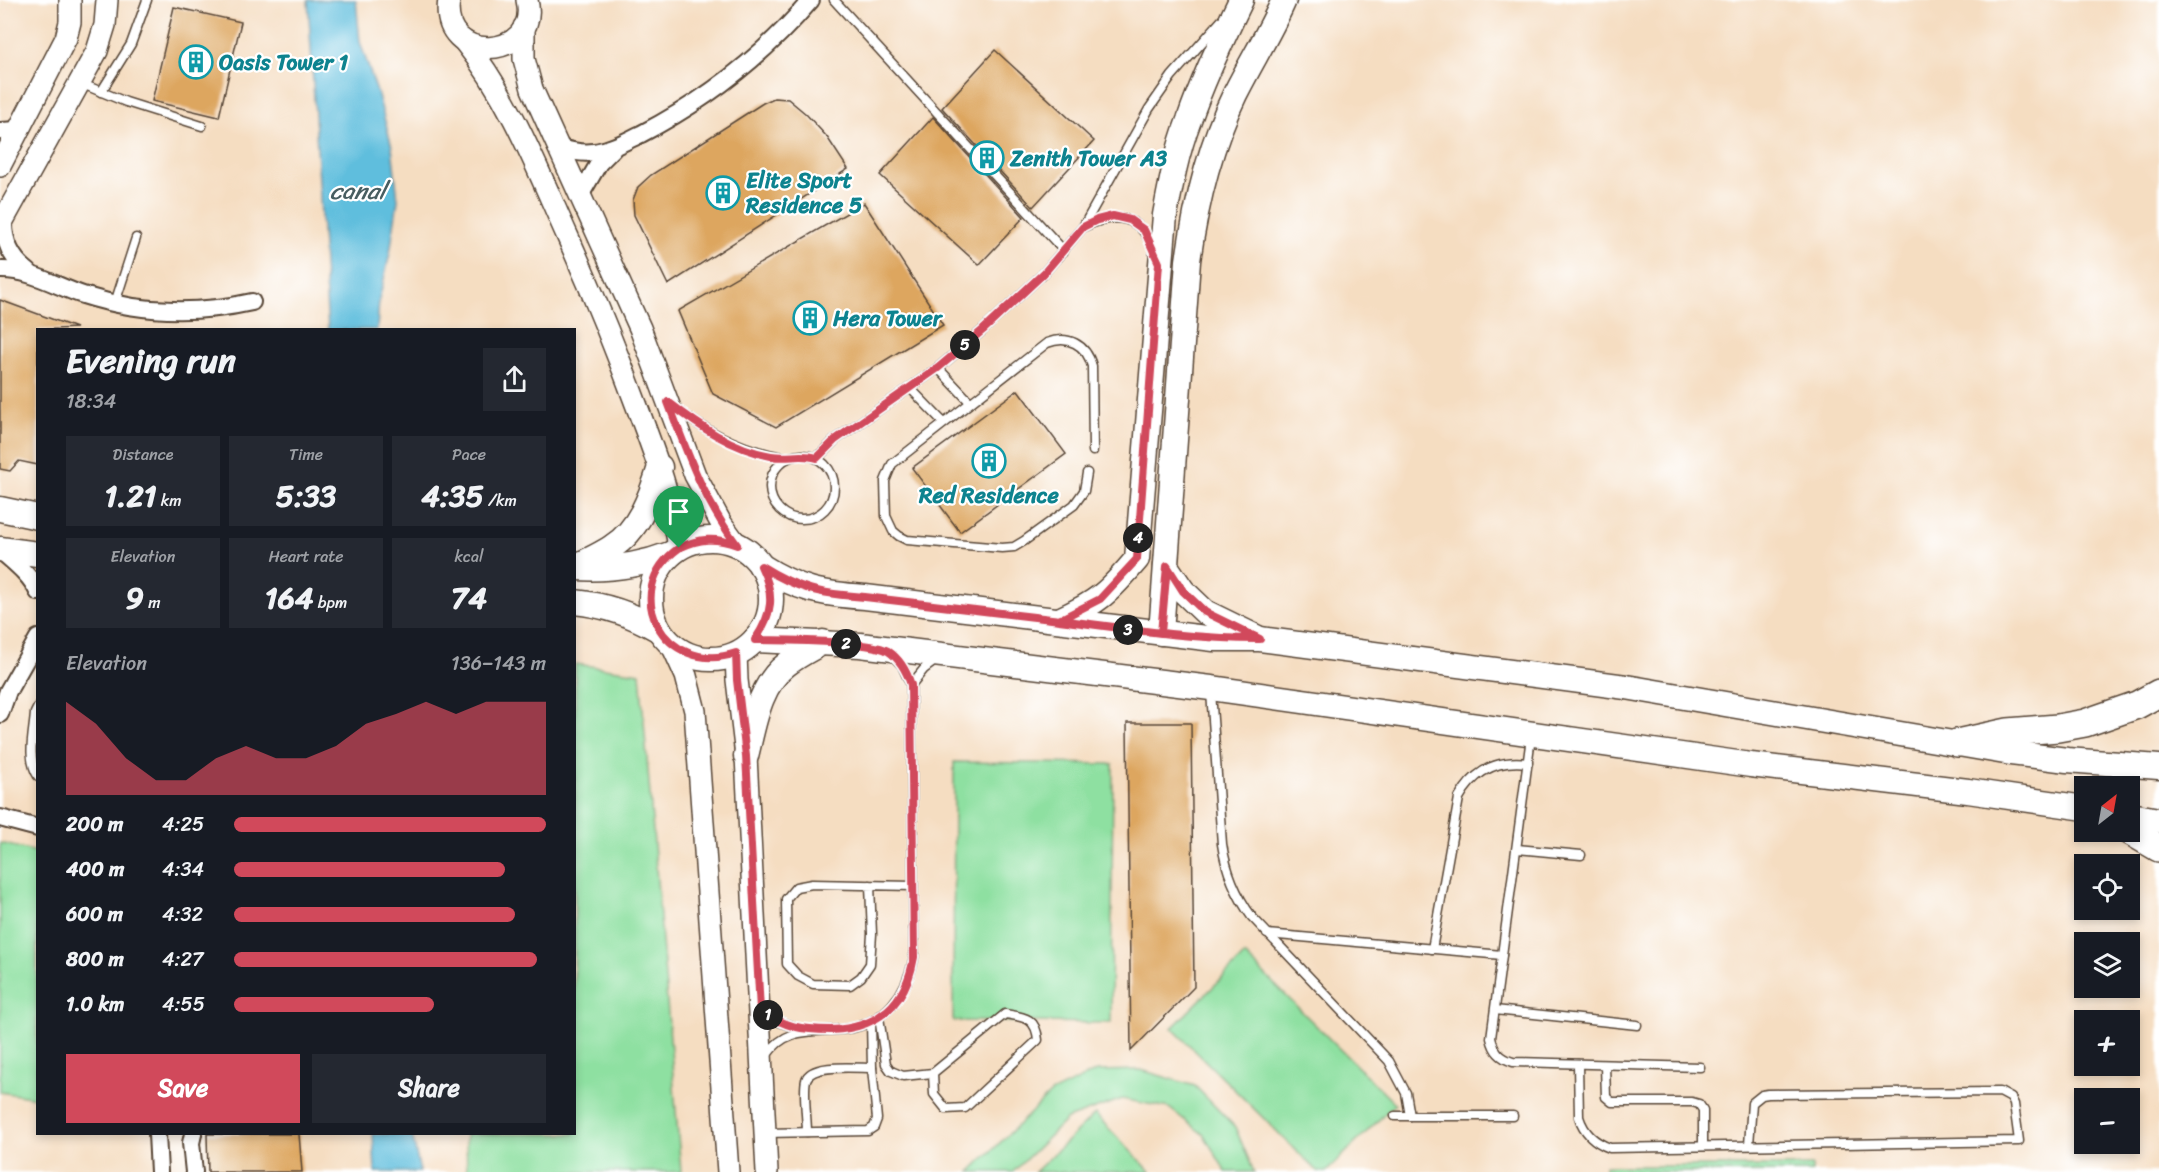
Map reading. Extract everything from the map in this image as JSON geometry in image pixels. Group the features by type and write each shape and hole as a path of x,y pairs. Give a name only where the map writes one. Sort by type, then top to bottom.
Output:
{"main road":[{"path":"1059,620 1100,599 1137,559 1164,215 1174,167 1185,130 1206,76 1241,0"},
{"path":"1161,633 1188,261 1194,218 1204,176 1218,135 1235,94 1284,0"},
{"path":"576,567 614,546 634,525 651,493 660,467"},
{"path":"0,509 36,517"},
{"path":"576,568 598,570 647,563 693,542 707,539 723,540 751,554 761,566 768,580 770,604 764,627 745,647 723,658 695,657 640,619 606,607 576,602"},
{"path":"0,550 36,554"},
{"path":"665,636 653,615 651,598 656,574 674,551"},
{"path":"761,566 793,584 827,594 1214,639 1260,639 1626,687 2067,760 2159,767"},
{"path":"1167,566 1183,591 1205,612 1260,639"},
{"path":"745,647 823,642 861,645 886,650 1211,688 1751,765 1968,791 2074,806"},
{"path":"746,756 764,691 786,664 823,642"},
{"path":"1957,743 2008,732 2058,728 2085,723 2137,705 2159,693"},
{"path":"2140,817 2159,820"},
{"path":"2140,837 2159,848"}],"street":[{"path":"0,166 10,131 66,38 70,22 70,0"},
{"path":"32,275 15,260 5,240 2,222 102,38 107,0"},
{"path":"449,0 450,21 455,32 494,81 547,189 622,365 672,506 674,551"},
{"path":"558,147 581,153 594,152 616,146 669,120 715,89 758,54 811,0"},
{"path":"464,41 477,48 504,46 516,38 530,10"},
{"path":"530,10 524,59 527,74 640,328 695,475 707,500 737,545"},
{"path":"581,194 595,168 616,146"},
{"path":"0,270 21,271 86,296 149,309 219,310 252,302"},
{"path":"0,550 22,570 36,588"},
{"path":"665,636 686,676 695,711 728,1172"},
{"path":"0,714 8,691 36,640"},
{"path":"745,647 737,680 746,756 767,1172"},
{"path":"0,819 36,828"},
{"path":"156,1135 159,1172"},
{"path":"193,1135 191,1143 194,1172"}],"lane":[{"path":"101,92 131,44 147,0"},
{"path":"834,0 1064,251"},
{"path":"817,458 835,440 938,368 1022,294 1064,251 1083,227 1149,109 1192,51 1241,0"},
{"path":"80,82 151,111 202,126"},
{"path":"1083,227 1113,216 1130,220 1144,230 1159,263"},
{"path":"115,303 136,238"},
{"path":"1087,473 1084,490 1074,505 1014,547 907,540 893,531 888,524 885,494 887,472 899,458 1047,343 1055,340 1072,341 1085,351 1092,366 1093,450"},
{"path":"938,368 970,402"},
{"path":"910,388 944,423"},
{"path":"668,402 691,420 742,447 788,459"},
{"path":"797,455 817,458 831,472 834,492 825,510 817,516 797,519 780,510 771,492 774,472 780,464 797,455"},
{"path":"760,1010 787,1025 807,1030 846,1029 875,1019 893,1006 904,991 911,975 914,957 911,685 902,665 886,650"},
{"path":"911,685 924,669 943,656"},
{"path":"1211,688 1224,860 1231,883 1242,904 1267,934 1389,1061 1406,1093 1410,1116"},
{"path":"36,711 32,760 36,773"},
{"path":"1531,734 1491,1038 1496,1050 1506,1060 1513,1062 1700,1066"},
{"path":"1432,949 1459,798 1473,778 1487,768 1504,762 1528,763"},
{"path":"1517,849 1581,855"},
{"path":"870,885 872,934 870,964 861,977 850,985 813,984 798,976 787,964 786,899 796,887 812,884 870,885 913,886"},
{"path":"1267,934 1502,955"},
{"path":"1495,1010 1637,1025"},
{"path":"875,1019 886,1064 891,1071 903,1076 933,1073 1005,1014 1026,1017 1037,1029 1038,1040 965,1108 946,1108 934,1094 933,1073"},
{"path":"766,1133 868,1131 874,1127 878,1119 872,1068 875,1019"},
{"path":"763,1061 769,1052 786,1038 807,1030"},
{"path":"1578,1064 1579,1117 1584,1129 1604,1146 1617,1148 2019,1141 2014,1104 2011,1098 2000,1092 1768,1094 1752,1102 1749,1145"},
{"path":"1605,1065 1606,1097 1612,1102 1692,1102 1699,1104 1703,1110 1703,1146"},
{"path":"807,1132 806,1079 812,1071 872,1068"},
{"path":"1395,1116 1513,1116"}],"green space":[{"path":"576,664 640,673 681,1172 467,1172 466,1135 576,1135"},
{"path":"954,762 1113,764 1111,1023 953,1021"},
{"path":"0,843 36,852 36,1098 0,1092"},
{"path":"1245,955 1395,1104 1326,1172 1318,1172 1172,1028"},
{"path":"1141,1070 1195,1086 1235,1127 1254,1172 1226,1172 1204,1135 1169,1108 1122,1099 1067,1119 1013,1172 970,1172 1051,1093 1097,1071"},
{"path":"1095,1114 1151,1172 1035,1172"},
{"path":"1605,1166 1812,1166 1812,1172 1605,1172"}],"water":[{"name":"canal","path":"308,0 356,0 360,42 392,147 398,200 390,253 379,300 377,328 328,328"},
{"path":"373,1135 412,1135 420,1172 375,1172"}],"building":[{"name":"Oasis Tower 1","path":"174,7 241,22 219,117 152,101"},
{"path":"995,50 1094,141 1033,207 942,108"},
{"name":"Elite Sport Residence 5","path":"774,98 788,99 806,114 827,137 848,169 668,285 634,215 633,200 638,187 651,175"},
{"path":"933,117 1024,217 979,265 880,175"},
{"name":"Hera Tower","path":"864,203 943,325 776,427 713,394 678,311"},
{"path":"0,300 76,328 36,328 36,465 19,461 10,471 0,469"},
{"name":"Red Residence","path":"1018,390 1066,454 960,532 912,468"},
{"path":"1127,723 1191,723 1194,987 1131,1051"},
{"path":"207,1135 299,1135 302,1172 208,1172"}],"place":[{"name":"Oasis Tower 1","path":"196,62"},
{"name":"Zenith Tower A3","path":"987,158"},
{"name":"Elite Sport Residence 5","path":"723,193"},
{"name":"Hera Tower","path":"810,318"},
{"name":"Red Residence","path":"989,461"}],"route":[{"path":"1113,216 1130,220 1144,230 1159,263 1137,559 1100,599 1059,620 1161,633 1167,566 1183,591 1205,612 1260,639 1214,639 1130,630 865,597 827,594 793,584 761,566 768,580 771,596 770,612 755,640 861,645 886,650 902,665 911,685 914,957 911,975 904,991 893,1006 879,1017 863,1025 846,1029 807,1030 777,1021 760,1010 746,756 736,653 723,658 695,657 682,651 664,637 653,615 651,598 653,582 660,567 670,554 679,548 707,539 723,540 737,545 707,500 695,475 668,402 691,420 742,447 788,459 797,455 817,458 835,440 938,368 983,330 1044,273 1083,227 1113,216"}]}
